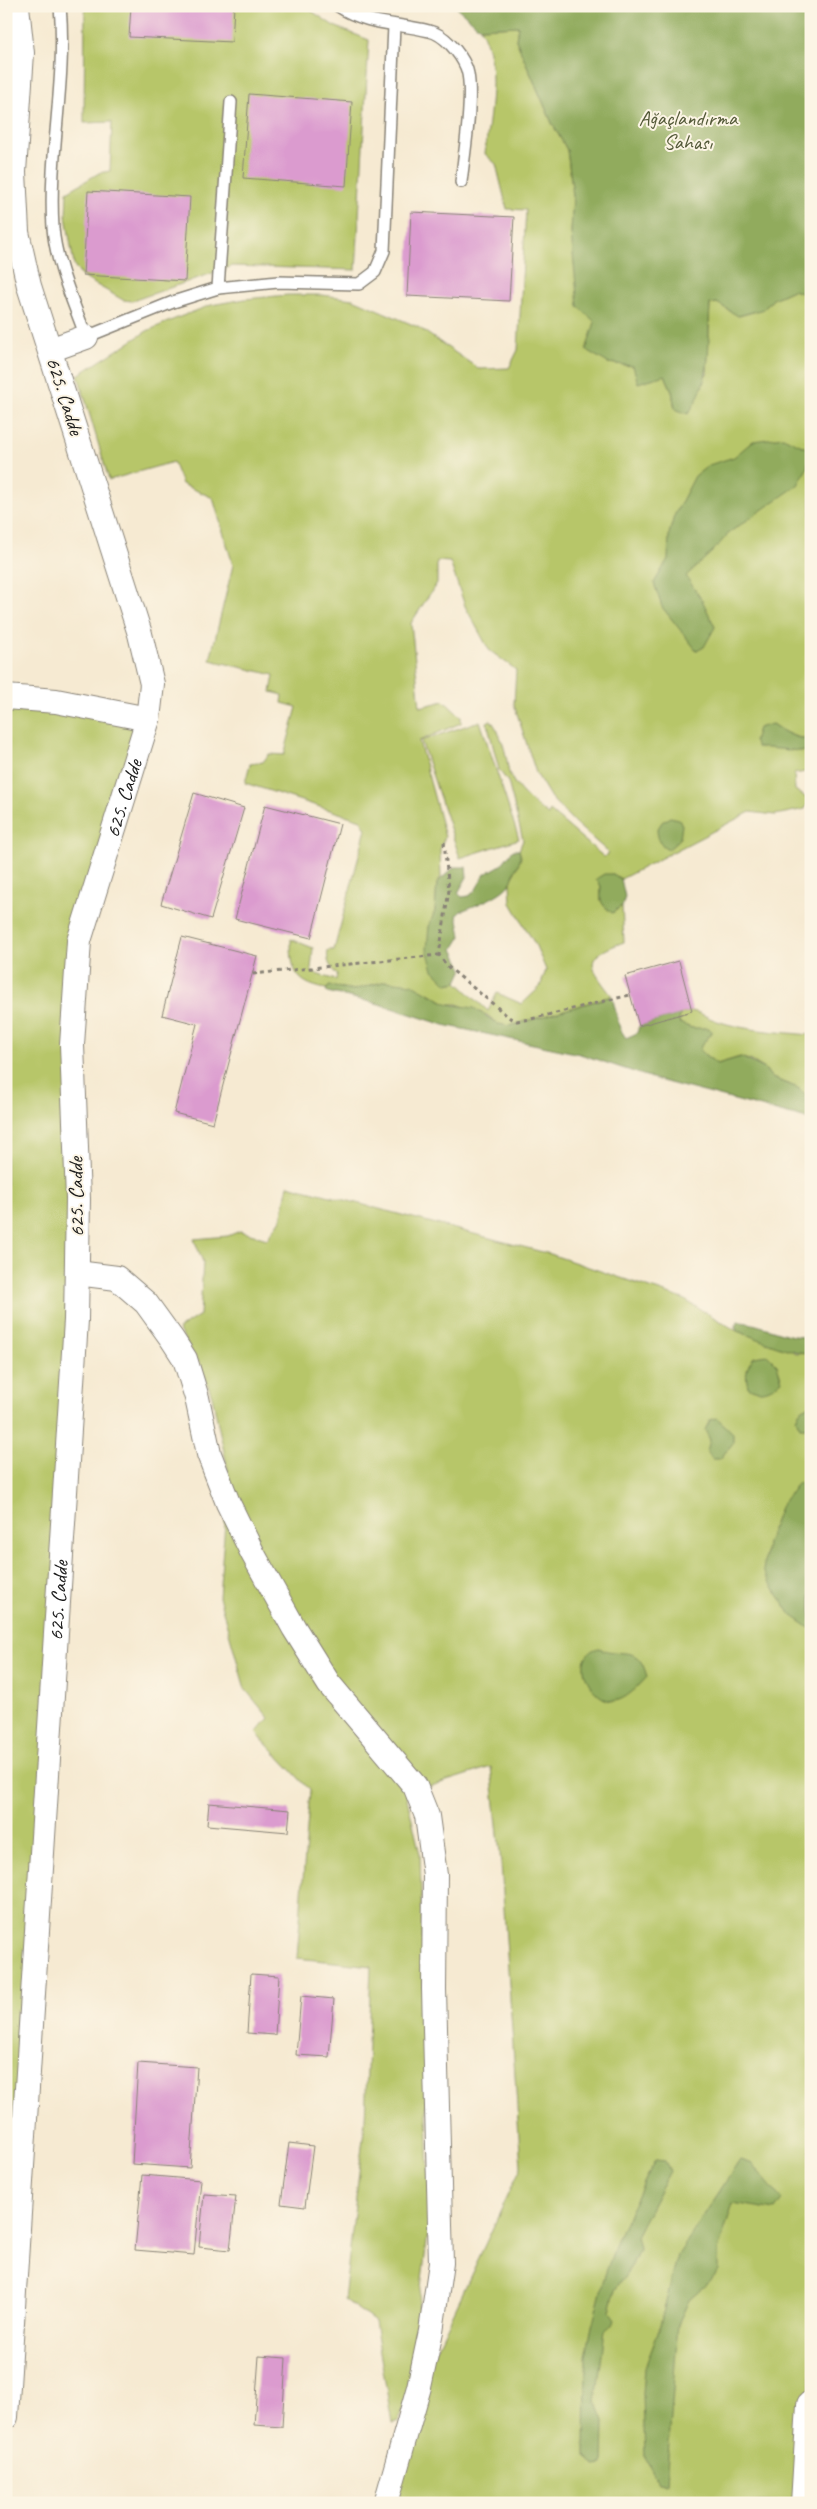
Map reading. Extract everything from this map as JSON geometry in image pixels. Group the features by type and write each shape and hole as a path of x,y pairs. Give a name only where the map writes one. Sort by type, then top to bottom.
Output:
{"street":[{"name":"625. Cadde","path":"6,2417 76,1320 78,1199 72,1045 79,941 148,719 152,684 140,634 30,286 17,232 14,172 22,53 18,6"},
{"path":"50,350 86,337"},
{"path":"6,697 56,701 148,719"},
{"path":"77,1273 117,1278 146,1303 185,1359 197,1398 209,1454 228,1503 253,1554 294,1628 329,1684 416,1786 427,1816 435,1875 434,1989 441,2263 431,2331 419,2387 386,2503"},
{"path":"805,2503 811,2405"}],"lane":[{"path":"60,6 62,30 61,93 53,171 53,229 63,272 86,337 173,302 218,288 278,282 359,284 375,272 384,251 394,26"},
{"path":"338,6 353,16 394,26 431,31 452,45 467,68 469,92 461,182"},
{"path":"218,288 231,102"}],"path":[{"path":"444,842 449,890 439,955 447,966 517,1021 630,995"},
{"path":"253,974 439,955"}],"green space":[{"path":"85,6 304,6 334,26 369,40 356,270 233,266 132,301 123,300 81,276 74,265 66,216 67,192 99,173 110,171 112,122 84,123"},
{"name":"Ağaçlandırma Sahası","path":"455,6 811,6 811,296 793,290 773,299 764,309 738,316 717,303 710,304 709,348 706,374 702,387 688,414 675,409 672,391 665,375 638,383 633,366 608,363 586,350 595,322 578,306 571,233 573,195 567,150 552,123 516,40 518,26 480,28"},
{"path":"518,26 516,40 552,123 567,150 573,195 571,233 608,363 633,366 665,375 672,391 675,409 707,374 710,304 717,303 739,316 764,309 773,299 793,290 811,296 811,738 796,737 772,724 767,747 811,752 811,771 794,774 795,790 810,800 805,809 775,815 750,812 621,879 613,874 596,879 601,886 601,899 605,907 612,913 622,906 624,942 601,952 593,963 598,977 612,996 510,1026 498,1024 487,1015 457,1004 448,1004 431,994 386,981 354,990 330,986 326,989 307,983 296,973 293,966 291,939 313,948 311,970 313,973 336,980 337,975 328,961 328,950 334,950 366,829 361,820 245,783 250,764 263,762 269,754 284,755 297,707 282,703 283,695 271,692 274,675 210,660 233,565 213,498 182,484 173,462 109,480 78,375 147,331 211,305 245,299 288,295 322,295 353,299 418,327 479,369 509,368 518,350 526,210 507,209 496,164 485,154 491,106 492,74 490,58 480,28","holes":["437,561 450,562 465,606 489,650 516,670 514,704 536,773 551,798 575,823 609,853 604,857 550,811 548,815 518,788 510,774 498,731 491,720 487,722 499,770 508,782 523,840 519,850 521,857 510,884 511,903 536,946 546,970 540,987 522,1004 497,993 488,1011 457,982 447,984 429,927 435,911 437,883 441,877 440,849 445,837 419,741 461,723 461,717 444,701 420,707 411,623 437,583"]},
{"path":"783,437 811,450 807,468 798,485 730,532 686,576 703,602 715,627 704,647 697,651 662,607 654,583 668,559 669,534 674,516 695,476 709,465 734,457 753,441"},
{"path":"6,697 148,719 79,941 78,1212 6,2417"},
{"path":"480,721 519,839 460,858 421,741"},
{"path":"772,724 796,737 811,738 811,752 757,747 754,741 758,728"},
{"path":"670,817 679,819 682,825 680,839 669,849 660,842 657,830 662,822"},
{"path":"513,850 519,850 520,859 512,881 507,887 496,896 461,911 457,915 461,936 453,949 463,969 457,982 447,984 433,970 427,949 429,926 435,911 437,883 454,867 466,867 467,877 458,893 462,897 469,896 475,891 485,874 501,865"},
{"path":"604,874 613,874 621,879 625,897 622,906 612,913 602,902 601,886 596,879"},
{"path":"386,981 412,984 448,1004 474,1008 498,1024 510,1026 612,996 620,1029 626,1038 637,1033 639,1026 680,1014 679,1023 692,1028 709,1028 712,1033 701,1045 700,1051 717,1064 741,1057 765,1069 772,1078 798,1088 811,1099 811,1120 658,1080 580,1054 444,1025 379,1004 327,992 326,989 330,986 354,990"},
{"path":"692,1011 717,1021 740,1027 811,1035 811,1099 798,1088 772,1078 765,1069 752,1061 740,1057 717,1064 700,1051 701,1045 712,1033 679,1023 680,1014"},
{"path":"288,1185 550,1254 683,1299 737,1331 786,1347 795,1353 811,1352 811,2405 805,2503 386,2503 419,2387 521,2167 501,1863 491,1767 406,1794 420,1854 430,2218 406,2401 399,2421 392,2423 375,2322 344,2299 365,2121 371,1966 297,1958 310,1790 256,1733 269,1718 245,1689 219,1597 229,1475 212,1396 201,1366 178,1329 200,1315 203,1262 194,1239 228,1236 240,1231 267,1239 281,1219"},
{"path":"738,1322 757,1325 796,1336 804,1337 811,1335 811,1352 796,1352 737,1331 735,1326"},
{"path":"767,1355 777,1365 782,1381 774,1387 762,1391 748,1387 746,1374 749,1364 754,1357"},
{"path":"811,1403 811,1427 800,1427 796,1419 799,1412"},
{"path":"717,1418 733,1433 733,1443 720,1459 712,1459 707,1451 710,1440 705,1430 710,1420"},
{"path":"798,1482 807,1486 811,1497 811,1629 791,1615 763,1571 767,1543 780,1507"},
{"path":"599,1648 634,1655 639,1659 647,1677 631,1693 617,1701 604,1698 596,1693 590,1685 584,1667 585,1659 590,1652"},
{"path":"655,2160 665,2161 670,2171 636,2236 639,2249 632,2265 615,2290 610,2312 615,2319 612,2325 605,2330 596,2401 604,2421 603,2465 595,2466 585,2454 586,2356 605,2275 619,2235"},
{"path":"740,2160 752,2164 782,2200 775,2210 733,2203 718,2251 718,2270 709,2282 690,2298 678,2324 666,2483 658,2482 645,2457 643,2394 645,2367 658,2333 678,2255"}],"building":[{"path":"131,6 234,6 232,42 129,37"},
{"path":"249,94 352,102 346,186 243,178"},
{"path":"88,191 190,197 185,281 83,275"},
{"path":"411,212 514,217 509,301 407,296"},
{"path":"194,793 244,808 211,919 161,904"},
{"path":"265,805 340,824 311,938 235,919"},
{"path":"182,937 257,956 213,1123 174,1113 197,1024 162,1015"},
{"path":"679,961 692,1011 639,1026 625,976"},
{"path":"209,1803 290,1810 288,1832 207,1825"},
{"path":"251,1974 279,1976 275,2035 247,2033"},
{"path":"301,1996 334,1999 329,2057 296,2055"},
{"path":"138,2063 197,2067 190,2168 132,2164"},
{"path":"289,2143 313,2146 305,2207 281,2204"},
{"path":"142,2175 201,2180 194,2255 135,2250"},
{"path":"204,2194 236,2196 230,2250 199,2247"},
{"path":"259,2356 286,2358 282,2427 254,2425"}]}
